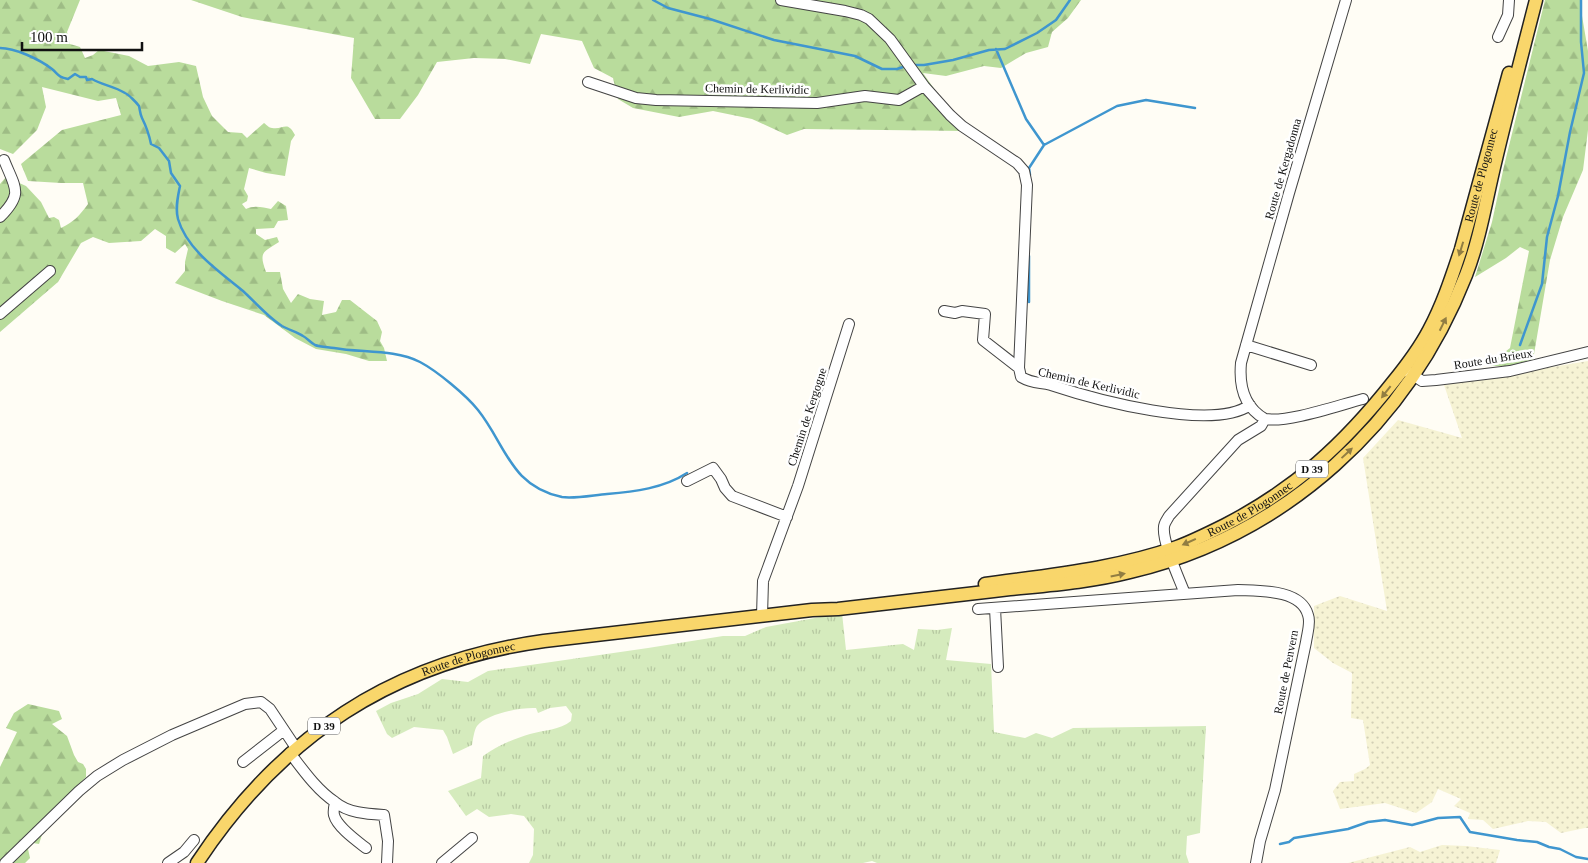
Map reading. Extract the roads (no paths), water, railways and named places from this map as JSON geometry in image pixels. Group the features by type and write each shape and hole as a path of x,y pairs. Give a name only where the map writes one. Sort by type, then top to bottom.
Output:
{"main road":[{"name":"Route de Plogonnec","path":"1409,372 1454,271 1530,0"},
{"name":"Route de Plogonnec","path":"197,863 225,822 293,750 370,696 418,674 481,652 544,641 1080,582 1130,572 1170,555 1279,494 1318,463 1356,428 1409,372 1441,329 1470,264 1536,0"}],"street":[{"path":"781,0 845,11 869,19 890,39 924,86 950,115 962,126 1017,163 1024,171 1028,185 1019,368"},
{"name":"Route de Kergadonna","path":"1265,420 1256,413 1244,394 1241,384 1241,363 1346,0"},
{"path":"1498,37 1508,15 1510,0"},
{"name":"Chemin de Kerlividic","path":"588,82 636,98 656,100 817,103 865,96 899,100 924,86"},
{"path":"0,217 15,199 16,195 4,160"},
{"path":"0,314 50,270"},
{"name":"Chemin de Kerlividic","path":"944,311 985,314 983,340 1019,368 1022,377 1034,383 1048,384 1105,401 1161,412 1198,415 1226,414 1242,411 1250,405"},
{"name":"Chemin de Kergogne","path":"762,616 763,581 787,517 849,324"},
{"path":"1246,345 1311,365"},
{"name":"Route du Brieux","path":"1409,372 1425,381 1510,371 1588,352"},
{"path":"978,609 1185,594 1170,555 1164,524 1169,516 1238,440 1261,426 1265,420 1287,418 1363,399"},
{"path":"687,481 714,468 725,488 732,496 787,517"},
{"name":"Route de Penvern","path":"1185,594 1238,590 1275,592 1294,598 1301,603 1308,615 1309,622 1306,642 1275,790 1260,841 1256,863"},
{"path":"995,608 998,667"},
{"path":"5,863 97,776 123,760 172,735 232,708 255,702 260,702 268,707 284,730 307,774 335,803 360,812 384,815 388,840 387,863"},
{"path":"243,762 284,730"},
{"path":"335,803 334,813 336,819 347,832 366,848"},
{"path":"442,863 472,838"},
{"path":"168,863 184,852 194,840"}],"waterway":[{"path":"653,0 668,8 710,19 774,40 855,56 882,69 897,69 906,66"},
{"path":"914,65 953,60 989,50 1005,49 1037,33 1056,20 1070,0"},
{"path":"1520,345 1542,284 1547,237 1558,196 1584,73 1581,42 1581,0"},
{"path":"0,48 20,52 34,58 47,65 59,76 68,79 75,74 80,77 86,77 87,80 92,79 128,95 139,106 151,144 159,148 169,161 171,173 180,186 177,206 178,219 189,241 205,260 243,291 277,323 301,335 315,345 344,350 399,355 420,362 435,371 473,404 488,423 511,462 531,484 545,492 562,497 578,497 628,492 659,486 687,473"},
{"path":"996,49 1026,119 1044,145"},
{"path":"1030,175 1029,168 1044,145 1117,106 1146,100 1195,108"},
{"path":"1029,256 1029,302"},
{"path":"1280,844 1289,842 1294,838 1348,829 1368,822 1385,820 1412,825 1438,818 1460,817 1470,832 1537,842 1560,849 1576,857 1588,859"}]}
